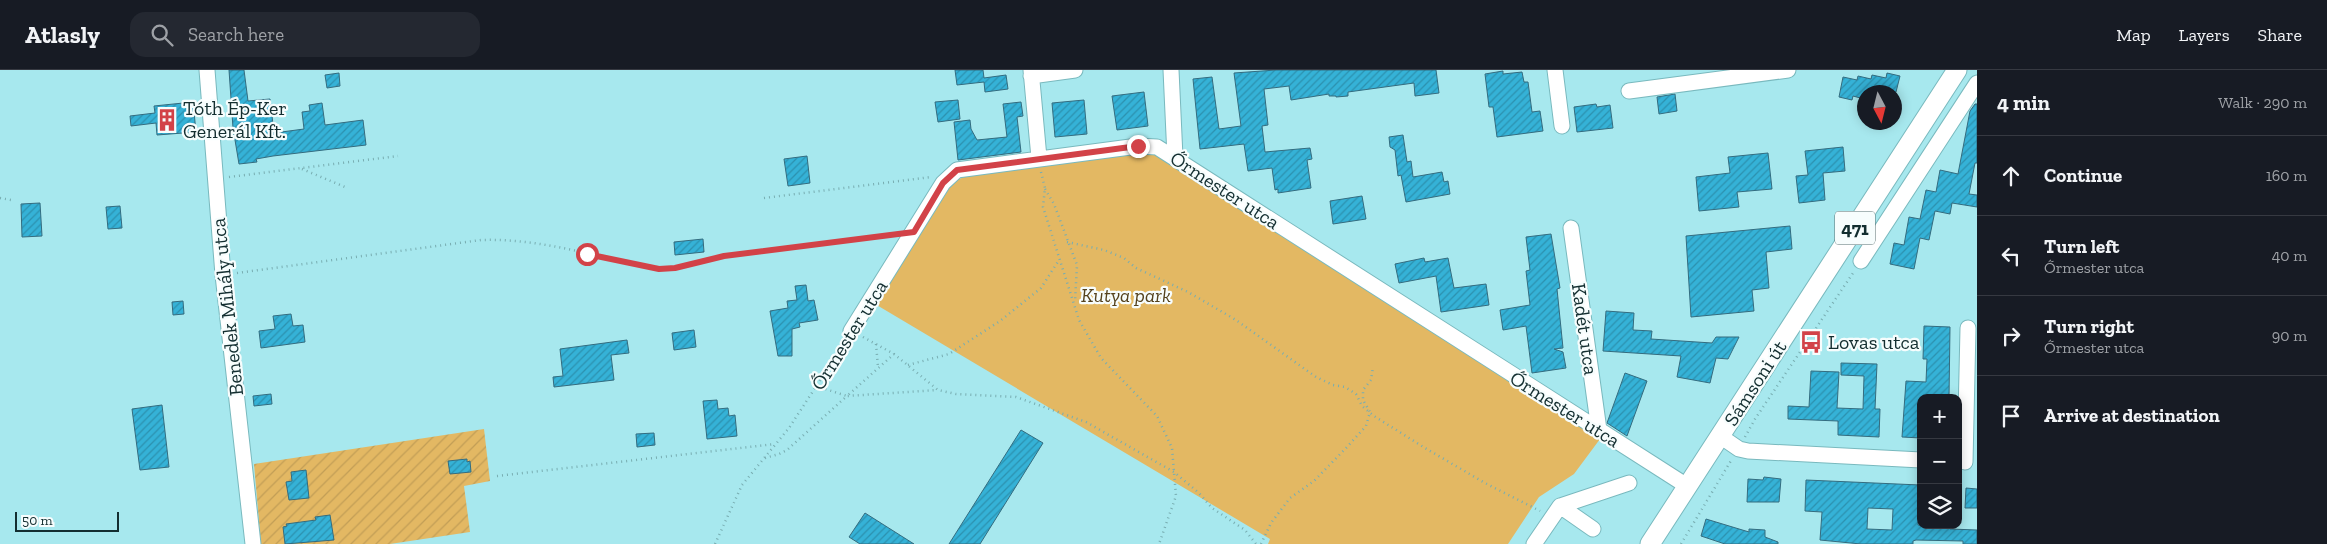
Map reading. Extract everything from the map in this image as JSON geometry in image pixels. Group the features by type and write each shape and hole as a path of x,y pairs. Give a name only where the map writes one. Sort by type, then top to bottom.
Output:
{"main road":[{"name":"Sámsoni út","path":"1650,544 1957,70"}],"street":[{"name":"Benedek Mihály utca","path":"207,70 223,275 253,544"},
{"path":"1039,158 1031,73 1075,70"},
{"path":"1171,70 1175,157"},
{"path":"1555,70 1562,126"},
{"path":"1629,91 1788,70"},
{"path":"1861,261 1977,83"},
{"name":"Őrmester utca","path":"851,332 943,183 952,174 963,168 1148,146 1157,147 1556,404 1687,486"},
{"name":"Kadét utca","path":"1571,228 1599,430"},
{"path":"1967,462 1968,328"},
{"path":"1720,436 1739,449 1917,460"},
{"path":"1534,544 1556,511 1629,483"},
{"path":"1556,511 1593,529"}],"path":[{"path":"215,179 398,156"},
{"path":"1039,158 1045,188 1043,207 1051,227 1059,260 1079,320 1101,358 1157,416 1172,448 1176,496 1159,544"},
{"path":"301,169 345,187"},
{"path":"764,198 952,174"},
{"path":"1045,188 1054,204 1077,265 1078,281 1075,304"},
{"path":"0,198 11,200"},
{"path":"223,275 481,240 510,239 544,243 659,269 675,268 724,256 914,232"},
{"path":"1067,242 1104,250 1124,258 1136,268 1188,292 1236,320 1316,377 1333,385 1345,387 1356,394 1362,406 1370,412 1484,483 1531,508 1556,511"},
{"path":"908,365 949,354 1000,321 1041,288 1059,260"},
{"path":"1681,544 1739,449 1755,419 1861,261"},
{"path":"851,332 894,354 938,390"},
{"name":"Őrmester utca","path":"715,544 742,485 777,444 851,332"},
{"path":"876,344 878,367"},
{"path":"764,458 787,450 894,354"},
{"path":"1261,544 1271,523 1290,498 1314,481 1366,426 1370,412 1363,400 1363,390 1371,380 1373,367"},
{"path":"816,386 847,396 938,390 956,394 1016,397 1086,422 1174,472 1199,493 1212,508 1244,530 1256,544"},
{"path":"497,476 777,444"}],"green space":[{"name":"Kutya park","path":"1140,151 1163,157 1600,439 1574,474 1539,497 1508,544 1268,544 1270,539 875,304 954,181 967,176"},
{"path":"484,429 490,481 464,486 470,532 390,544 261,544 254,464"}],"building":[{"path":"229,70 244,70 248,101 270,99 274,133 304,129 302,112 310,111 309,105 322,103 325,125 363,120 366,145 273,156 256,159 257,162 239,164 233,128"},
{"path":"955,70 983,70 984,78 1006,75 1008,89 985,92 984,82 957,85"},
{"path":"1276,70 1436,70 1439,93 1415,96 1414,83 1348,92 1348,96 1336,97 1329,96 1329,94 1291,100 1289,86 1264,89 1268,125 1262,126 1265,152 1310,148 1312,159 1307,160 1311,188 1278,193 1278,189 1275,190 1272,168 1248,171 1244,144 1200,149 1193,79 1212,77 1219,129 1241,126 1234,73"},
{"path":"1503,71 1503,74 1522,72 1524,82 1528,82 1532,112 1540,111 1543,131 1497,137 1493,107 1489,107 1485,74"},
{"path":"339,73 340,86 327,88 325,75"},
{"path":"1887,73 1900,76 1898,85 1857,85 1857,97 1853,96 1852,100 1839,97 1843,77 1857,80 1858,76 1871,79 1872,75 1886,78"},
{"path":"1144,92 1148,126 1117,130 1112,96"},
{"path":"1675,94 1677,111 1659,114 1657,97"},
{"path":"958,100 960,119 938,122 935,102"},
{"path":"1084,100 1087,134 1055,137 1052,103"},
{"path":"193,102 196,132 157,135 156,123 131,126 130,116 155,113 154,106"},
{"path":"1021,102 1023,116 1017,117 1021,152 958,160 954,122 970,120 971,129 977,140 1007,137 1003,104"},
{"path":"1596,104 1597,107 1610,105 1613,128 1577,132 1574,107"},
{"path":"1977,104 1977,163 1975,163 1969,194 1977,195 1977,207 1952,203 1950,214 1935,211 1929,240 1920,238 1914,269 1890,264 1894,243 1904,245 1909,217 1920,219 1926,190 1936,192 1940,170 1958,174 1970,111"},
{"path":"1403,135 1407,162 1411,161 1413,177 1442,172 1444,182 1448,181 1450,194 1406,202 1401,175 1398,176 1395,150 1390,147 1389,137"},
{"path":"1843,147 1845,171 1823,173 1825,200 1799,203 1796,176 1808,175 1805,151"},
{"path":"1768,153 1772,189 1737,192 1739,207 1699,211 1696,177 1730,173 1728,157"},
{"path":"807,156 810,183 788,186 784,159"},
{"path":"1362,196 1366,219 1333,224 1330,201"},
{"path":"40,203 42,236 22,237 21,204"},
{"path":"120,206 122,228 108,229 106,207"},
{"path":"1790,226 1792,249 1766,252 1769,288 1752,290 1754,311 1691,317 1686,236"},
{"path":"1551,234 1560,288 1557,289 1563,348 1554,349 1563,352 1566,368 1532,373 1526,326 1503,330 1500,310 1530,305 1526,271 1530,270 1526,237"},
{"path":"703,239 704,252 675,255 674,242"},
{"path":"1424,258 1425,262 1448,258 1454,288 1486,284 1489,305 1441,312 1436,276 1399,283 1395,264"},
{"path":"806,285 808,301 814,300 818,320 799,323 800,327 792,329 792,356 778,356 770,311 788,308 787,301 797,300 795,286"},
{"path":"183,301 184,314 173,315 172,302"},
{"path":"1606,311 1634,313 1633,330 1652,331 1651,339 1712,343 1716,337 1739,337 1728,359 1716,358 1710,383 1677,377 1681,356 1603,351"},
{"path":"291,314 293,326 303,325 305,342 261,348 259,331 275,329 273,316"},
{"path":"1924,326 1950,327 1949,394 1917,394 1917,438 1902,437 1906,381 1926,382 1927,359 1923,359"},
{"path":"694,330 696,347 674,350 672,333"},
{"path":"627,340 629,353 611,355 614,380 554,387 553,377 563,376 560,349"},
{"path":"1841,363 1877,364 1875,409 1880,409 1879,437 1838,435 1838,421 1788,419 1788,406 1809,407 1811,371 1839,372 1837,408 1863,409 1864,376 1841,375"},
{"path":"1625,373 1647,381 1627,436 1607,423"},
{"path":"271,394 272,404 254,406 253,396"},
{"path":"717,400 718,409 728,408 729,416 735,415 737,436 707,439 703,401"},
{"path":"162,405 169,467 140,470 132,409"},
{"path":"1021,430 1043,443 980,544 949,544"},
{"path":"654,433 655,445 637,447 636,434"},
{"path":"467,459 467,462 470,461 471,472 450,474 448,461"},
{"path":"306,470 309,498 289,500 286,482 292,481 291,472"},
{"path":"1764,477 1781,479 1779,502 1747,502 1748,479 1763,480"},
{"path":"1806,480 1917,485 1917,529 1977,530 1977,544 1963,544 1963,541 1916,540 1913,541 1913,544 1861,544 1820,540 1822,512 1805,511","holes":["1868,508 1893,509 1892,530 1867,529"]},
{"path":"1966,488 1977,489 1977,508 1965,508"},
{"path":"865,513 914,544 860,544 849,537"},
{"path":"330,515 334,540 285,544 283,527 287,526 286,524 316,520 315,517"},
{"path":"1706,519 1749,532 1749,529 1765,530 1765,537 1778,542 1778,544 1725,544 1701,536"}],"place":[{"name":"Tóth Ép-Ker Generál Kft.","path":"167,120"},
{"name":"Lovas utca","path":"1811,342"}],"route":[{"path":"587,254 659,269 675,268 724,256 914,232 943,183 957,170 1138,146"}]}
